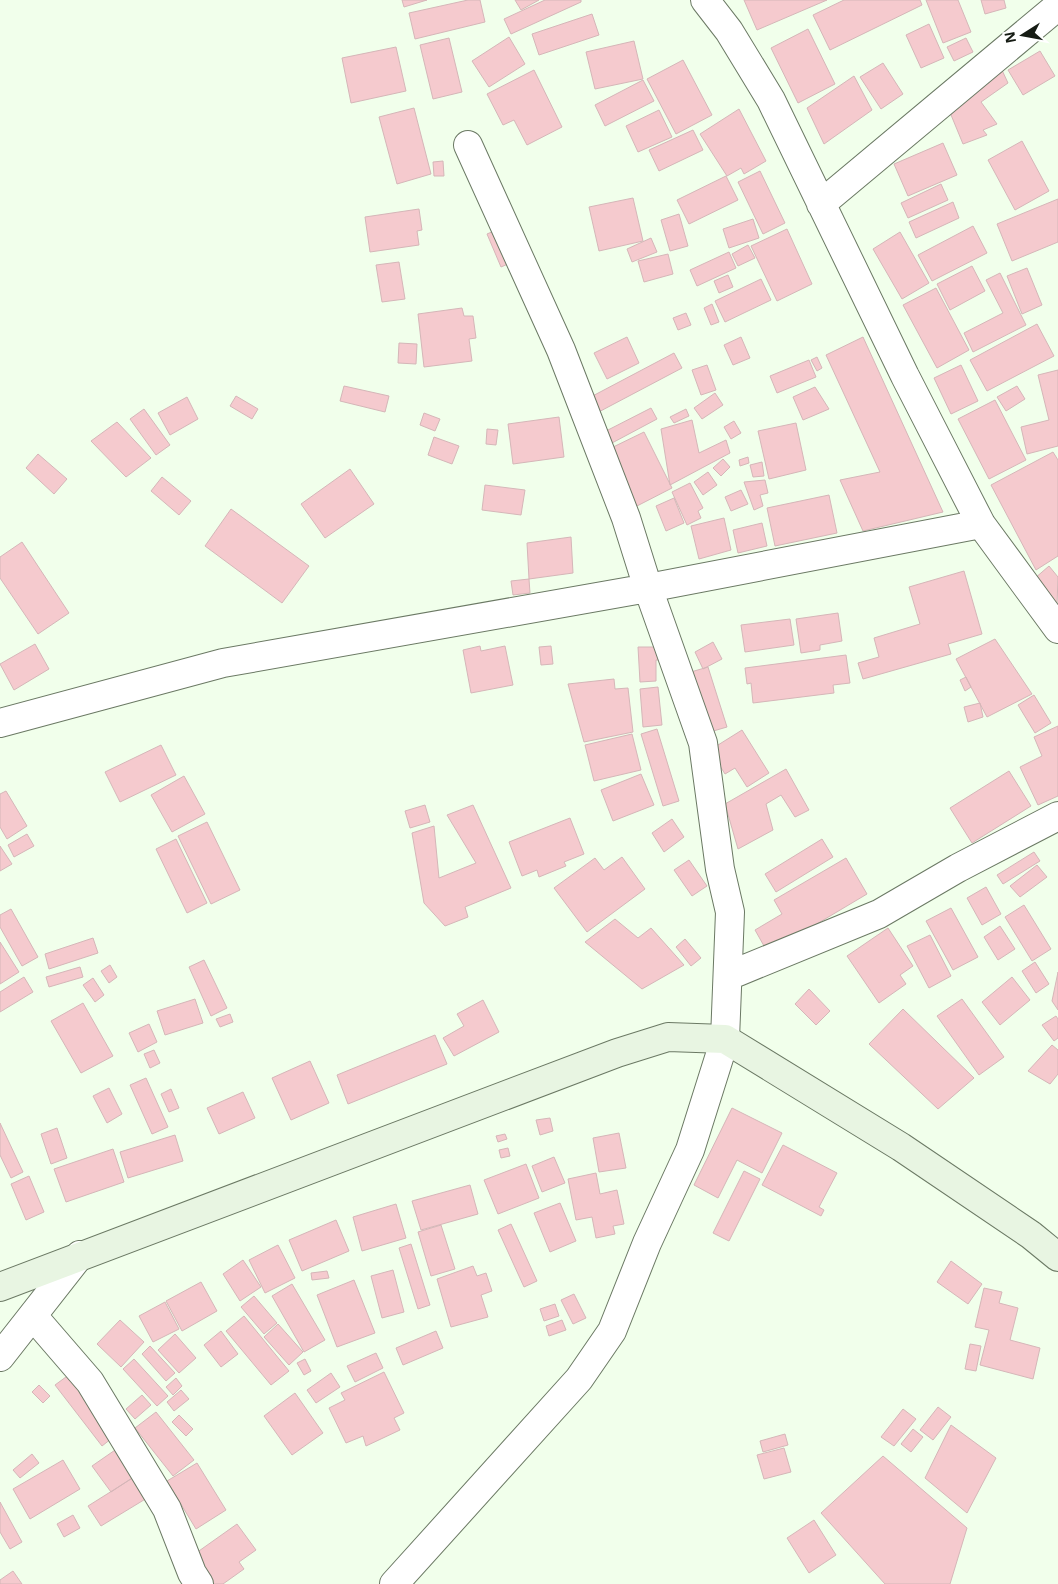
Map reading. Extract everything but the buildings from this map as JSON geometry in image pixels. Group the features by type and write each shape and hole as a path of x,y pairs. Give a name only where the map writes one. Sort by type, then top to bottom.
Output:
{"main road":[{"path":"0,1287 80,1255 617,1053 668,1038 726,1039 900,1147 1031,1235 1058,1257"}],"street":[{"path":"706,0 729,31 771,100 905,376 981,524 1058,629"},
{"path":"821,204 1058,6"},
{"path":"394,1584 579,1379 612,1331 647,1243 690,1150 726,1039 730,912 720,869 703,743 648,588 626,518 561,350 468,145"},
{"path":"0,724 223,663 648,588 981,524"},
{"path":"728,976 879,914 958,868 1058,816"},
{"path":"0,1357 80,1255"},
{"path":"33,1316 90,1382 167,1509 192,1573 199,1584"}]}
